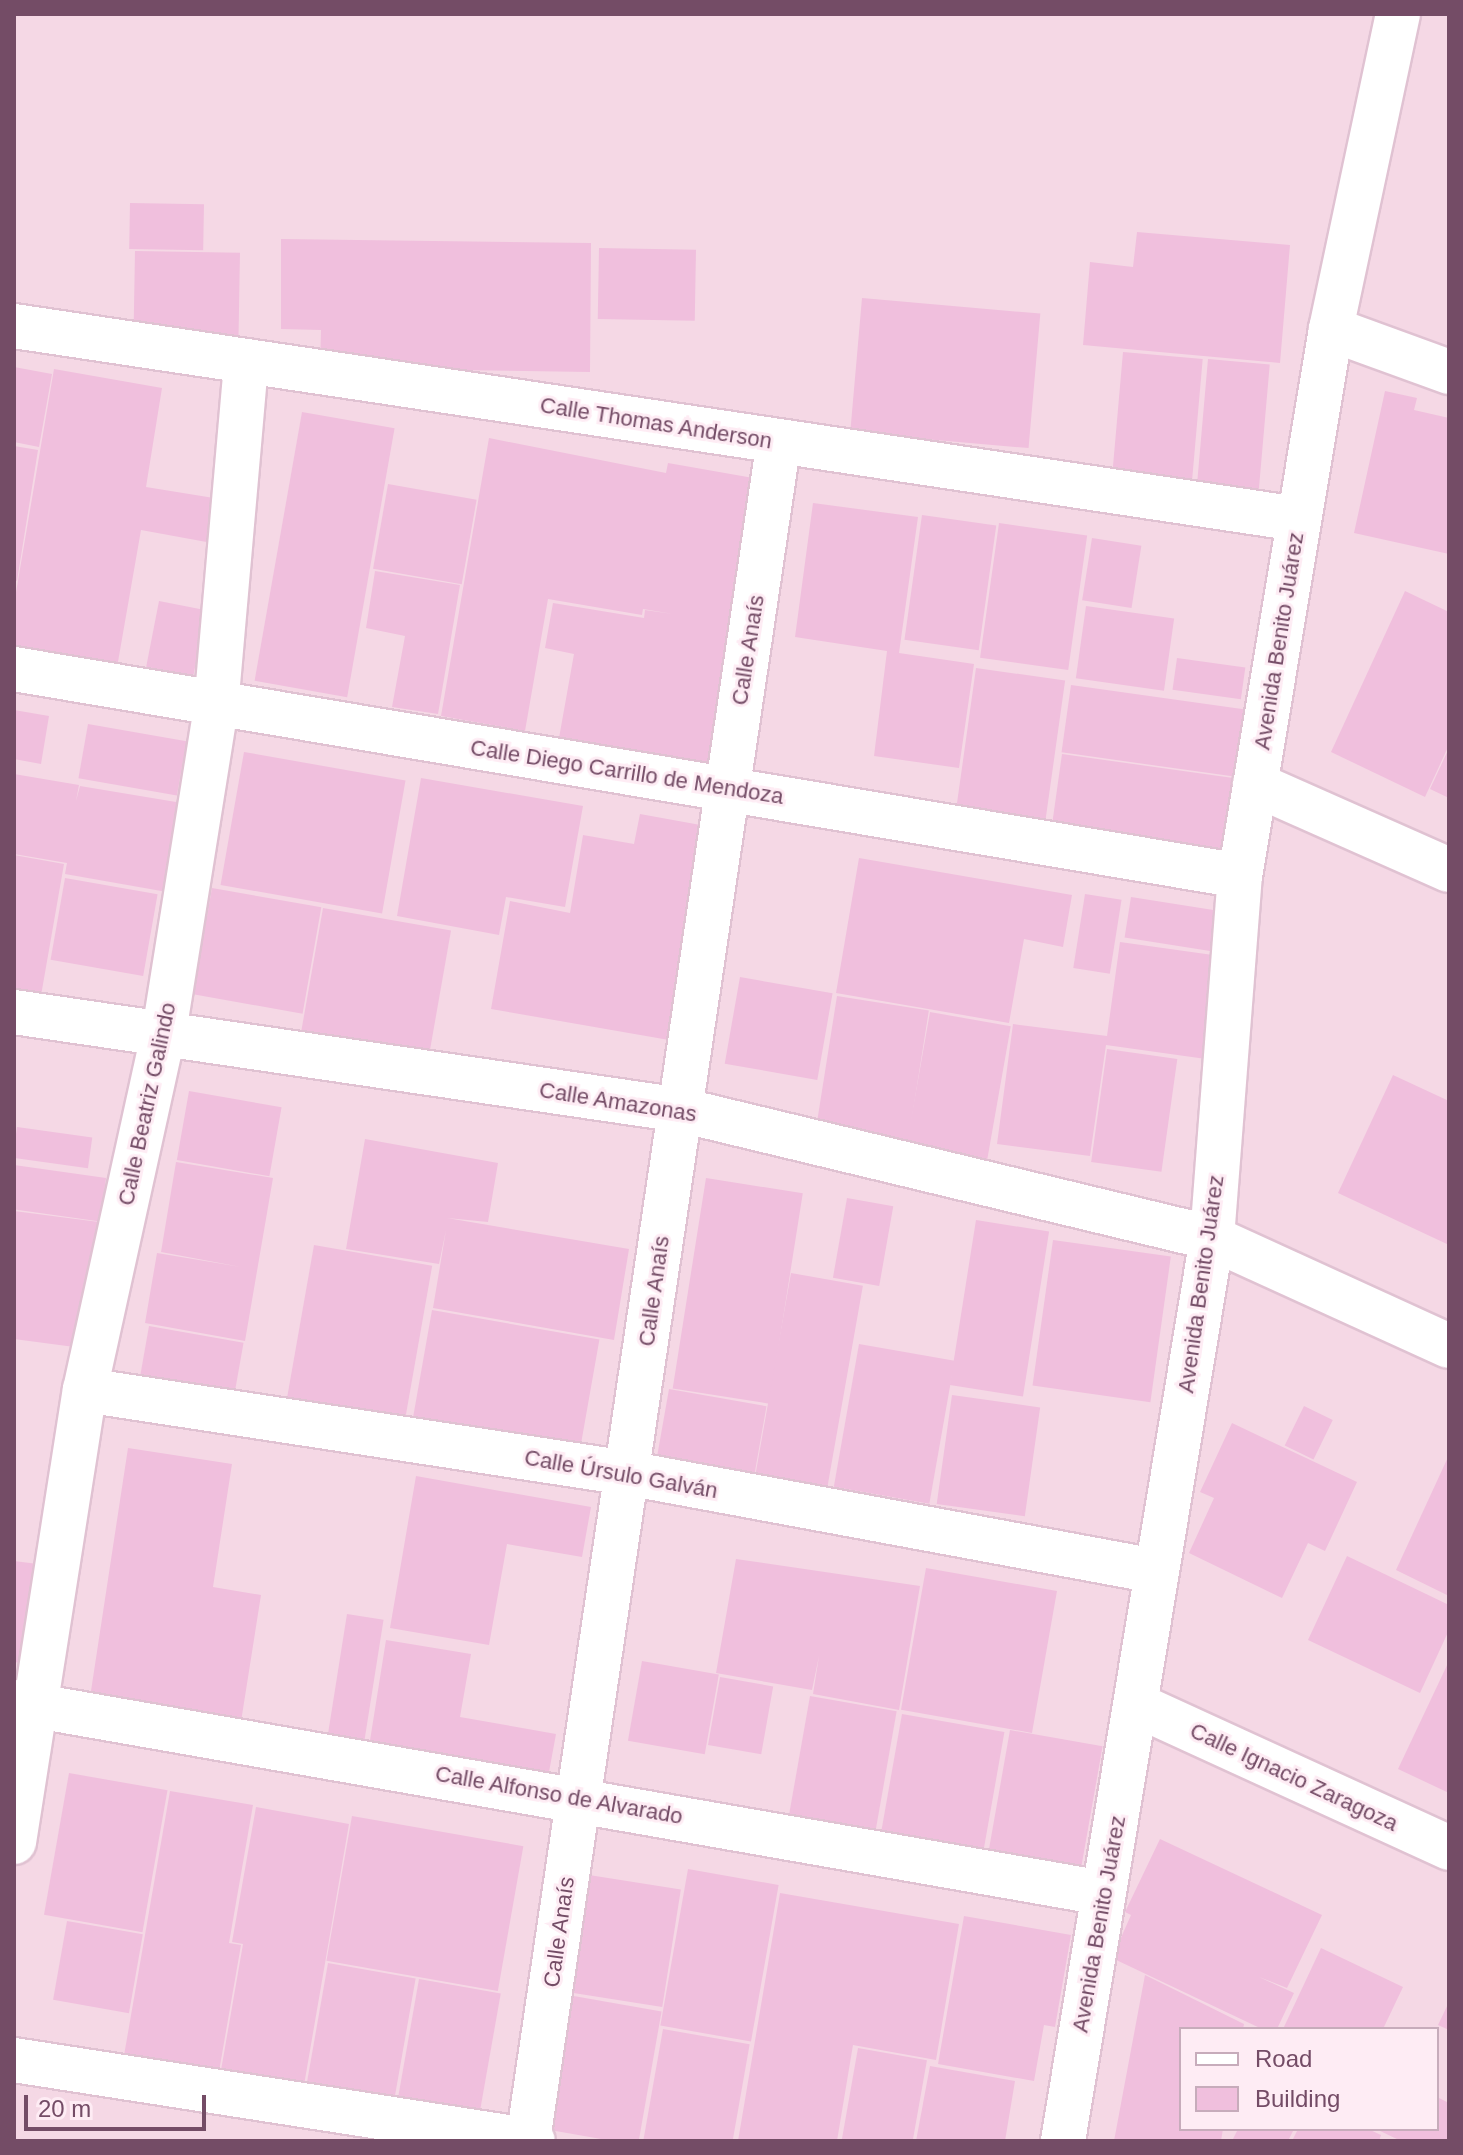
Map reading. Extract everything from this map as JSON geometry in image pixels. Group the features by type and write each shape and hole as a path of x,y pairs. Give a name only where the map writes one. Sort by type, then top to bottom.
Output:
{"street":[{"name":"Avenida Benito Juárez","path":"1063,2141 1103,1893 1139,1706 1155,1571 1212,1238 1240,876 1331,329 1398,14"},
{"name":"Calle Thomas Anderson","path":"14,326 1298,519"},
{"path":"1331,329 1447,366"},
{"name":"Calle Beatriz Galindo","path":"14,1842 25,1703 85,1390 164,1032 216,707 246,361"},
{"name":"Calle Anaís","path":"530,2140 779,441"},
{"name":"Calle Diego Carrillo de Mendoza","path":"14,669 216,707 727,787 1240,876"},
{"path":"1255,784 1449,870"},
{"name":"Calle Amazonas","path":"14,1012 681,1110 1212,1238 1449,1346"},
{"name":"Calle Úrsulo Galván","path":"85,1390 627,1473 1155,1571"},
{"name":"Calle Alfonso de Alvarado","path":"25,1703 579,1798 1103,1893"},
{"name":"Calle Ignacio Zaragoza","path":"1139,1706 1449,1848"},
{"path":"14,2060 530,2140"}],"shaded area":[{"path":"14,14 1449,14 1449,2141 14,2141"}],"building":[{"path":"130,203 204,204 203,250 129,249"},
{"path":"1137,232 1290,245 1280,363 1083,345 1090,262 1133,267"},
{"path":"281,239 591,243 590,372 320,368 321,330 281,329"},
{"path":"599,248 696,250 695,321 598,319"},
{"path":"135,251 240,253 239,338 134,336"},
{"path":"862,298 1040,314 1029,448 850,432"},
{"path":"1123,352 1203,359 1191,490 1111,483"},
{"path":"1208,359 1270,364 1258,496 1196,490"},
{"path":"14,367 52,374 39,447 14,442"},
{"path":"54,369 162,388 146,487 220,499 212,543 141,530 115,679 14,661 14,604"},
{"path":"1385,391 1417,398 1414,410 1449,418 1449,554 1354,533"},
{"path":"302,412 395,428 347,697 255,681"},
{"path":"489,438 666,473 668,463 759,479 715,766 559,738 574,654 545,648 553,603 644,618 645,610 673,614 643,609 642,615 548,599 525,731 441,716"},
{"path":"14,446 38,450 17,581 14,580"},
{"path":"388,484 477,500 462,584 373,569"},
{"path":"813,503 918,517 899,653 974,664 959,768 874,756 887,651 795,637"},
{"path":"922,515 996,525 979,650 904,640"},
{"path":"999,523 1087,535 1068,670 980,658"},
{"path":"1092,538 1141,546 1132,608 1082,600"},
{"path":"375,571 460,585 438,714 392,707 405,636 366,628"},
{"path":"1405,591 1449,612 1449,745 1425,797 1331,752"},
{"path":"159,601 206,610 193,676 146,667"},
{"path":"1086,606 1174,618 1164,691 1076,678"},
{"path":"1177,658 1245,668 1241,699 1173,690"},
{"path":"976,668 1065,681 1045,823 956,811"},
{"path":"1071,685 1256,711 1247,778 1062,752"},
{"path":"14,710 49,716 41,764 14,759"},
{"path":"88,724 186,741 177,796 78,778"},
{"path":"1449,748 1449,798 1430,789"},
{"path":"244,752 406,780 382,913 221,885"},
{"path":"1062,754 1242,779 1232,851 1052,825"},
{"path":"14,774 79,785 76,801 80,786 182,803 167,892 65,874 67,863 14,854"},
{"path":"421,778 583,806 565,907 506,897 499,935 397,916"},
{"path":"640,814 706,826 669,1040 491,1009 510,901 570,913 583,835 634,844"},
{"path":"14,855 64,864 39,1007 14,1003"},
{"path":"859,858 1072,895 1063,947 1024,939 1009,1023 836,993"},
{"path":"65,878 158,894 143,976 51,960"},
{"path":"212,888 321,907 303,1014 193,994"},
{"path":"1085,894 1122,900 1110,974 1073,968"},
{"path":"1131,897 1223,912 1216,952 1125,937"},
{"path":"323,908 451,931 429,1053 301,1030"},
{"path":"1120,942 1220,956 1206,1059 1106,1045 1090,1156 997,1144 1013,1024 1107,1036"},
{"path":"740,977 833,993 817,1080 725,1064"},
{"path":"837,996 929,1011 907,1147 815,1132"},
{"path":"930,1012 1011,1026 986,1165 906,1151"},
{"path":"1107,1049 1177,1059 1161,1172 1091,1162"},
{"path":"1393,1075 1449,1101 1449,1245 1338,1193"},
{"path":"189,1091 282,1107 269,1176 177,1160"},
{"path":"17,1127 92,1138 88,1168 14,1158"},
{"path":"365,1139 498,1163 488,1222 447,1218 629,1249 614,1340 433,1308 446,1230 439,1264 346,1249"},
{"path":"176,1162 273,1178 245,1341 145,1323 157,1253 241,1267 161,1252"},
{"path":"14,1165 106,1178 100,1222 14,1209"},
{"path":"706,1178 803,1193 769,1404 673,1388"},
{"path":"847,1198 893,1206 879,1286 833,1278"},
{"path":"14,1211 99,1222 82,1348 14,1339"},
{"path":"976,1220 1049,1232 1023,1397 950,1385"},
{"path":"1053,1240 1171,1257 1150,1402 1033,1386"},
{"path":"314,1245 432,1266 403,1430 285,1409"},
{"path":"791,1273 863,1286 826,1493 754,1481"},
{"path":"432,1310 599,1340 580,1449 413,1419"},
{"path":"149,1326 244,1343 234,1395 140,1378"},
{"path":"859,1344 955,1361 929,1504 834,1487"},
{"path":"669,1389 766,1406 753,1481 656,1464"},
{"path":"952,1395 1040,1407 1025,1516 937,1504"},
{"path":"1304,1406 1333,1420 1313,1460 1285,1446"},
{"path":"1232,1423 1357,1482 1325,1551 1308,1543 1282,1598 1189,1553 1214,1498 1200,1492"},
{"path":"128,1448 232,1464 213,1587 261,1595 240,1728 89,1704"},
{"path":"1449,1455 1449,1596 1396,1570"},
{"path":"416,1476 591,1507 582,1557 507,1544 489,1645 390,1628"},
{"path":"1347,1556 1449,1605 1449,1630 1420,1693 1308,1640"},
{"path":"736,1559 920,1586 899,1710 813,1694 819,1656 812,1690 716,1673"},
{"path":"14,1561 46,1565 34,1665 14,1662"},
{"path":"926,1568 1057,1591 1032,1733 901,1710"},
{"path":"347,1614 384,1620 362,1753 326,1747"},
{"path":"386,1640 471,1654 460,1717 556,1734 547,1783 368,1753"},
{"path":"642,1661 719,1675 705,1754 628,1741"},
{"path":"1449,1661 1449,1793 1398,1769"},
{"path":"720,1677 773,1686 761,1754 708,1745"},
{"path":"810,1696 897,1711 875,1835 788,1820"},
{"path":"902,1714 1004,1732 983,1855 880,1837"},
{"path":"1010,1730 1103,1746 1080,1873 988,1857"},
{"path":"69,1773 167,1790 142,1932 44,1915"},
{"path":"170,1791 253,1805 229,1943 241,1945 217,2083 122,2067"},
{"path":"256,1807 349,1824 303,2091 220,2076 243,1944 232,1942"},
{"path":"352,1816 523,1846 498,1991 326,1961"},
{"path":"1160,1839 1322,1915 1287,1988 1259,1977 1294,1993 1278,2027 1258,2027 1112,1958 1131,1915 1125,1912"},
{"path":"688,1869 779,1885 751,2042 660,2026"},
{"path":"589,1875 681,1890 662,2007 570,1993"},
{"path":"780,1893 959,1924 936,2060 853,2045 837,2141 738,2141"},
{"path":"964,1916 1071,1935 1055,2027 1044,2025 1034,2081 938,2064"},
{"path":"67,1921 143,1934 129,2013 53,2000"},
{"path":"1321,1948 1403,1987 1384,2027 1284,2027"},
{"path":"328,1963 416,1978 393,2108 305,2093"},
{"path":"1145,1975 1244,2024 1243,2027 1179,2027 1179,2131 1223,2131 1221,2141 1114,2141"},
{"path":"419,1979 501,1993 477,2126 396,2112"},
{"path":"568,1995 662,2011 639,2141 613,2141 544,2129"},
{"path":"1449,2002 1449,2030 1438,2025"},
{"path":"663,2029 750,2044 733,2141 643,2141"},
{"path":"858,2048 927,2060 913,2141 842,2141"},
{"path":"930,2066 1015,2081 1005,2141 916,2141"},
{"path":"1439,2098 1449,2103 1449,2141 1401,2141 1380,2131 1439,2131"},
{"path":"1237,2131 1293,2131 1288,2141 1232,2141"},
{"path":"1297,2131 1372,2131 1381,2135 1379,2141 1292,2141"}]}
